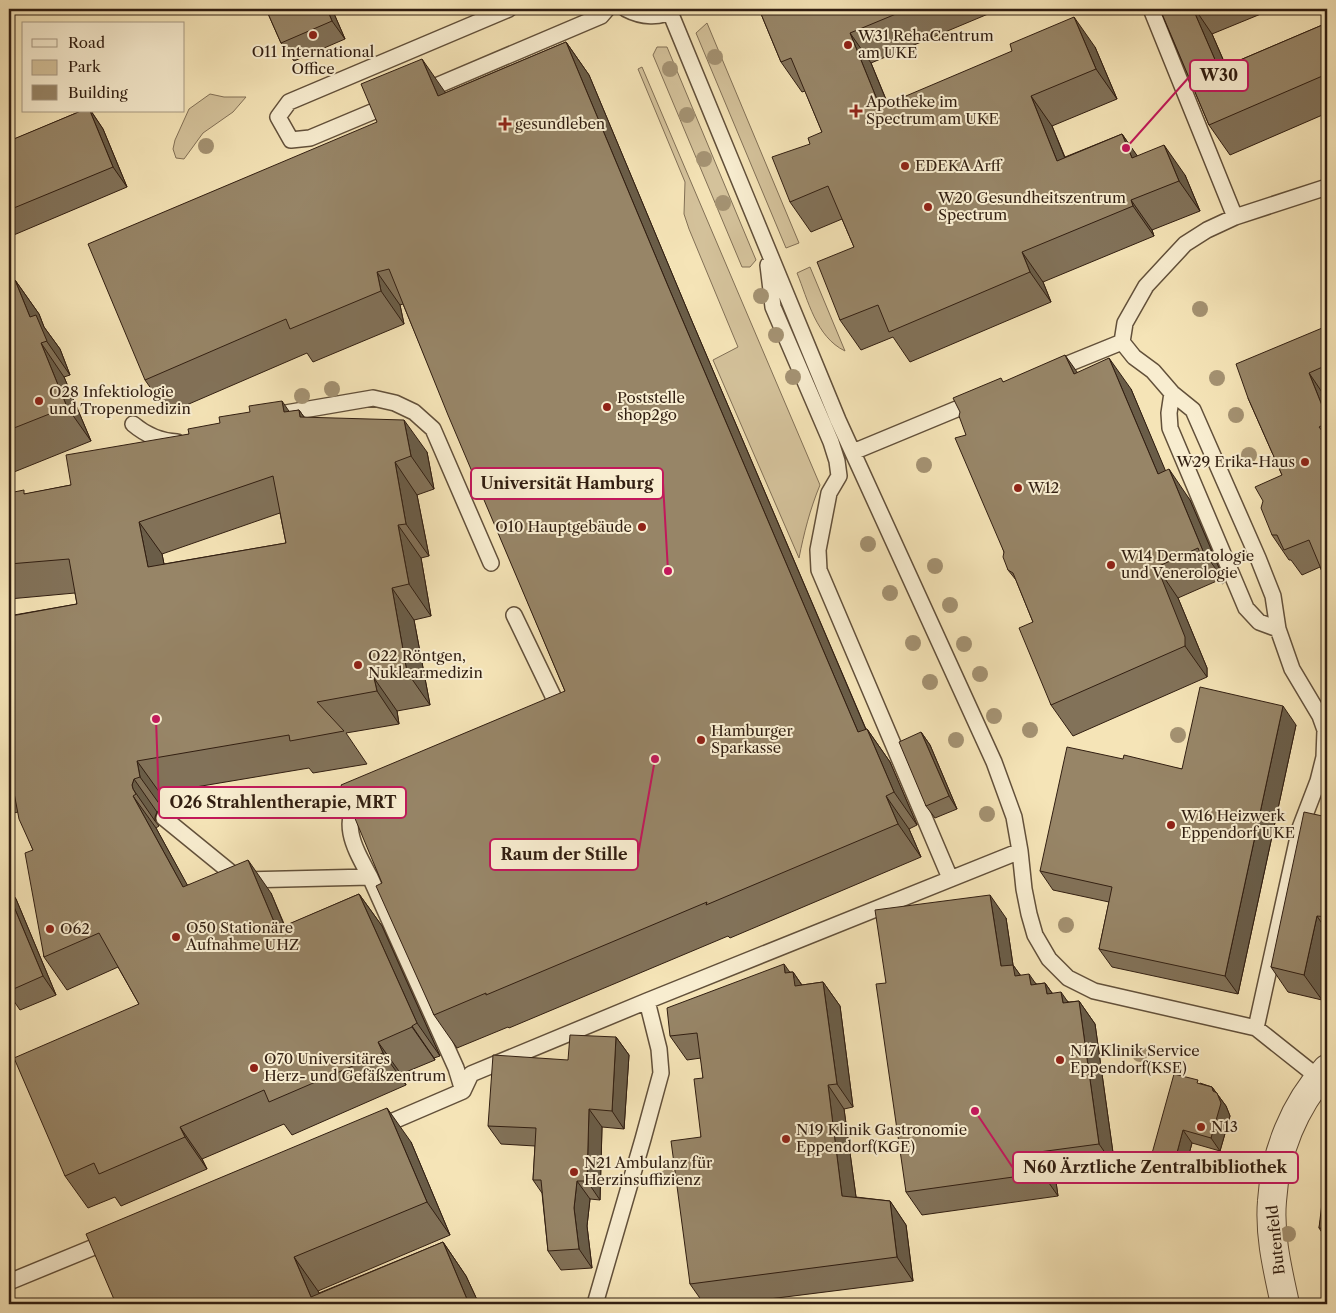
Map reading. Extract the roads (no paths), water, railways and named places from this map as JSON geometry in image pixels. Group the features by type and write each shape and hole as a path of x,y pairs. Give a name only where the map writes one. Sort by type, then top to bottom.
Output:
{"street":[{"name":"Butenfeld","path":"1285,1304 1274,1240 1272,1203 1276,1166 1287,1131 1306,1097 1323,1074"}],"lane":[{"path":"509,9 289,102 278,117 291,140 310,138 601,16 607,9"},
{"path":"626,9 646,16 658,15 672,10 814,364 994,762 1014,817 1029,914 1036,935 1049,958 1068,978 1094,991 1256,1028 1323,1074"},
{"path":"1151,9 1236,216"},
{"path":"1256,1028 1300,828 1318,781 1324,757 1325,730 1320,716 1292,669 1278,629 1273,596 1193,410 1172,393 1152,371 1134,358 1122,342 1125,323 1146,286 1185,244 1207,230 1236,216 1327,187"},
{"path":"766,246 773,307 837,460 839,476 829,493 818,550 819,570 950,878"},
{"path":"1040,376 1122,342"},
{"path":"1172,393 1169,413 1170,428 1246,608 1259,622 1278,629"},
{"path":"853,452 985,397"},
{"path":"267,416 373,398 394,403 414,412 433,429 491,563"},
{"path":"133,424 144,433 158,439 174,443 190,442"},
{"path":"514,615 553,696 553,708 543,717 534,721"},
{"path":"370,783 362,786 352,805 349,830 355,848 370,876 456,1068 463,1092"},
{"path":"164,818 240,880 370,876"},
{"path":"360,1136 463,1092 471,1074 1020,851"},
{"path":"595,1304 661,1073 659,1049 647,1001"},
{"path":"9,1282 125,1234"}],"place":[{"name":"O11 International Office","path":"313,35"},
{"name":"W31 RehaCentrum am UKE","path":"848,45"},
{"name":"Apotheke im Spectrum am UKE","path":"856,111"},
{"name":"gesundleben","path":"505,124"},
{"name":"W30","path":"1126,148"},
{"name":"EDEKA Arff","path":"905,166"},
{"name":"W20 Gesundheitszentrum Spectrum","path":"928,207"},
{"name":"O28 Infektiologie und Tropenmedizin","path":"39,401"},
{"name":"Poststelle shop2go","path":"607,407"},
{"name":"W29 Erika-Haus","path":"1305,462"},
{"name":"W12","path":"1018,488"},
{"name":"O10 Hauptgebäude","path":"642,527"},
{"name":"W14 Dermatologie und Venerologie","path":"1111,565"},
{"name":"Universität Hamburg","path":"668,571"},
{"name":"O22 Röntgen, Nuklearmedizin","path":"358,665"},
{"name":"O26 Strahlentherapie, MRT","path":"156,719"},
{"name":"Hamburger Sparkasse","path":"701,740"},
{"name":"Raum der Stille","path":"655,759"},
{"name":"W16 Heizwerk Eppendorf UKE","path":"1171,825"},
{"name":"O62","path":"50,929"},
{"name":"O50 Stationäre Aufnahme UHZ","path":"176,937"},
{"name":"N17 Klinik Service Eppendorf(KSE)","path":"1060,1060"},
{"name":"O70 Universitäres Herz- und Gefäßzentrum","path":"254,1068"},
{"name":"N60 Ärztliche Zentralbibliothek","path":"975,1111"},
{"name":"N13","path":"1201,1127"},
{"name":"N19 Klinik Gastronomie Eppendorf(KGE)","path":"786,1139"},
{"name":"N21 Ambulanz für Herzinsuffizienz","path":"574,1172"}]}
